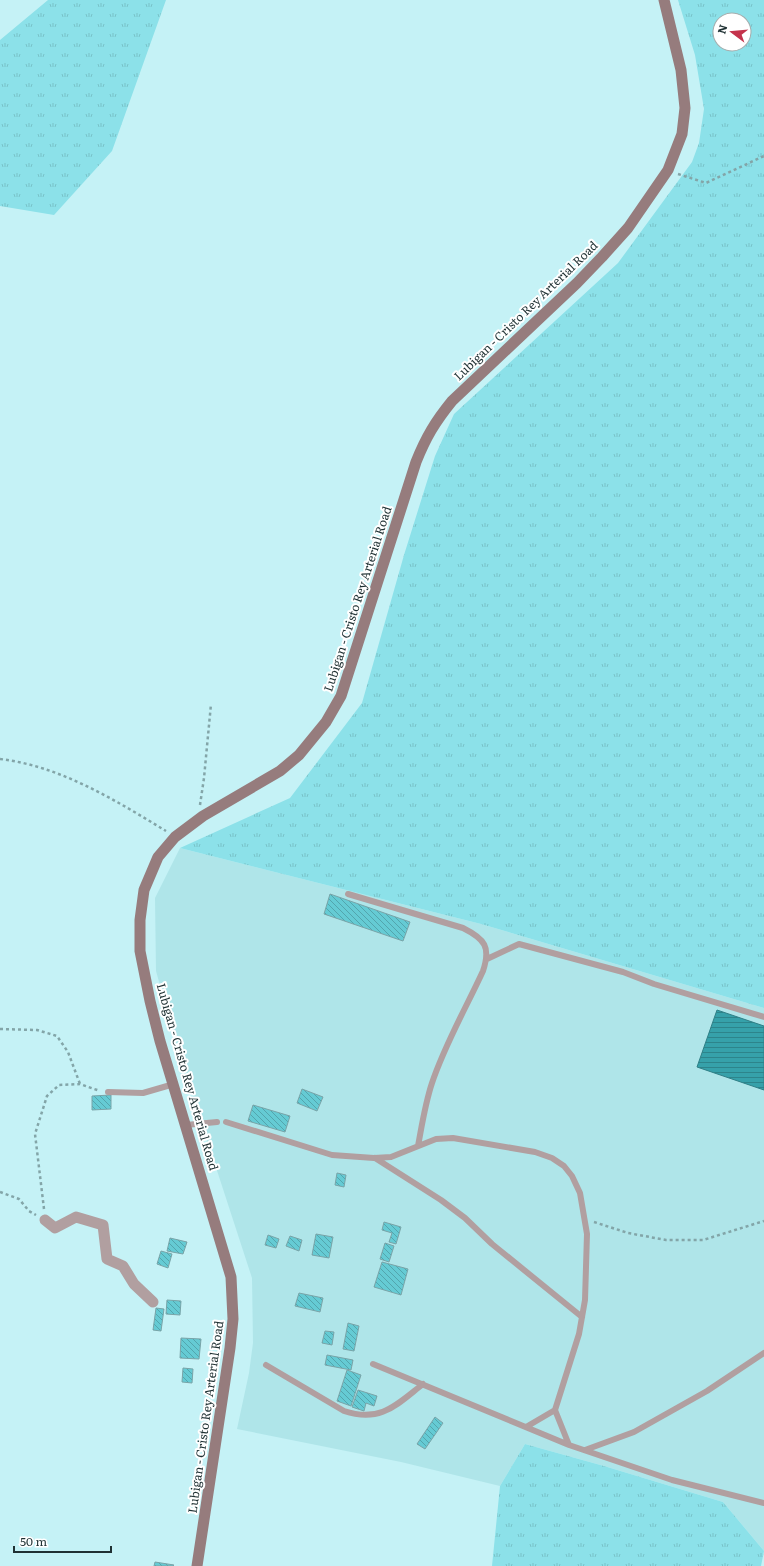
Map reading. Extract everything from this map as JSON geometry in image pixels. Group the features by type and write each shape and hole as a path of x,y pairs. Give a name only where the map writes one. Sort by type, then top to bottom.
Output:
{"main road":[{"name":"Lubigan - Cristo Rey Arterial Road","path":"198,1566 230,1348 233,1300 231,1277 150,1001 140,951 140,920 144,890 158,857 175,837 197,820 280,771 299,755 326,722 341,696 416,462 430,430 452,401 602,257 628,228 668,170 682,134 685,108 681,70 664,0"}],"street":[{"path":"45,1220 55,1228 76,1217 103,1225 107,1259 123,1266 134,1284 153,1302"}],"lane":[{"path":"348,894 463,928 474,933 483,942 488,953 488,958 483,971 432,1082 425,1106 418,1146"},
{"path":"488,958 519,944 622,972 654,984 764,1017"},
{"path":"108,1092 143,1093 174,1084"},
{"path":"186,1125 217,1122"},
{"path":"226,1122 332,1155 374,1158 391,1157 436,1139 453,1138 535,1152 552,1158 564,1166 572,1176 580,1193 586,1220 587,1234 586,1293 579,1334 555,1410 569,1445"},
{"path":"374,1158 441,1200 465,1218 492,1244 582,1317"},
{"path":"585,1450 634,1432 707,1391 764,1353"},
{"path":"373,1364 569,1445 628,1466 672,1480 764,1503"},
{"path":"266,1365 344,1411 356,1415 380,1413 390,1410 423,1384"},
{"path":"526,1427 555,1410"}],"path":[{"path":"668,170 706,183 764,156"},
{"path":"197,820 204,778 211,704"},
{"path":"0,759 19,762 81,783 124,806 175,837"},
{"path":"0,1029 37,1030 57,1036 68,1052 80,1084"},
{"path":"45,1220 35,1134 47,1096 59,1085 80,1084 108,1092"},
{"path":"0,1192 20,1199 29,1212 45,1220"},
{"path":"586,1220 628,1232 666,1240 703,1240 764,1221"}],"shaded area":[{"path":"180,848 481,924 764,1008 764,1551 723,1502 525,1444 500,1486 401,1462 237,1429 249,1373 253,1343 252,1278 181,1060 156,971 155,898"},
{"path":"717,1010 764,1026 764,1090 697,1067"}],"green space":[{"path":"48,0 166,0 112,151 54,215 0,206 0,40"},
{"path":"678,0 764,0 764,1008 481,924 180,848 290,798 362,703 404,555 435,456 454,414 618,263 692,162 699,143 704,109 695,55"},
{"path":"525,1444 723,1502 764,1551 761,1566 492,1566 500,1486"}],"building":[{"path":"330,894 410,922 403,941 324,914"},
{"path":"302,1089 323,1097 317,1111 297,1103"},
{"path":"111,1095 111,1109 92,1110 92,1096"},
{"path":"253,1105 290,1116 285,1132 248,1121"},
{"path":"337,1173 346,1175 344,1187 335,1185"},
{"path":"384,1222 401,1227 396,1244 389,1242 392,1233 382,1230"},
{"path":"316,1234 333,1237 329,1258 312,1255"},
{"path":"268,1235 279,1239 276,1248 265,1245"},
{"path":"290,1236 302,1240 299,1251 286,1246"},
{"path":"170,1238 187,1242 183,1254 167,1251"},
{"path":"385,1243 394,1246 389,1262 380,1259"},
{"path":"161,1251 172,1254 168,1268 157,1264"},
{"path":"382,1262 408,1269 401,1295 374,1287"},
{"path":"299,1293 323,1298 320,1312 295,1306"},
{"path":"167,1300 181,1301 180,1315 166,1314"},
{"path":"156,1308 164,1309 161,1331 153,1330"},
{"path":"348,1323 359,1326 354,1351 343,1349"},
{"path":"325,1331 334,1332 332,1345 322,1343"},
{"path":"181,1338 201,1339 199,1359 180,1358"},
{"path":"327,1355 353,1360 351,1370 325,1365"},
{"path":"183,1368 193,1369 192,1383 182,1382"},
{"path":"347,1370 361,1375 351,1406 337,1401"},
{"path":"358,1390 377,1396 374,1406 366,1403 364,1411 352,1407"},
{"path":"435,1417 443,1423 425,1449 417,1444"},
{"path":"155,1562 174,1565 154,1566"}]}
